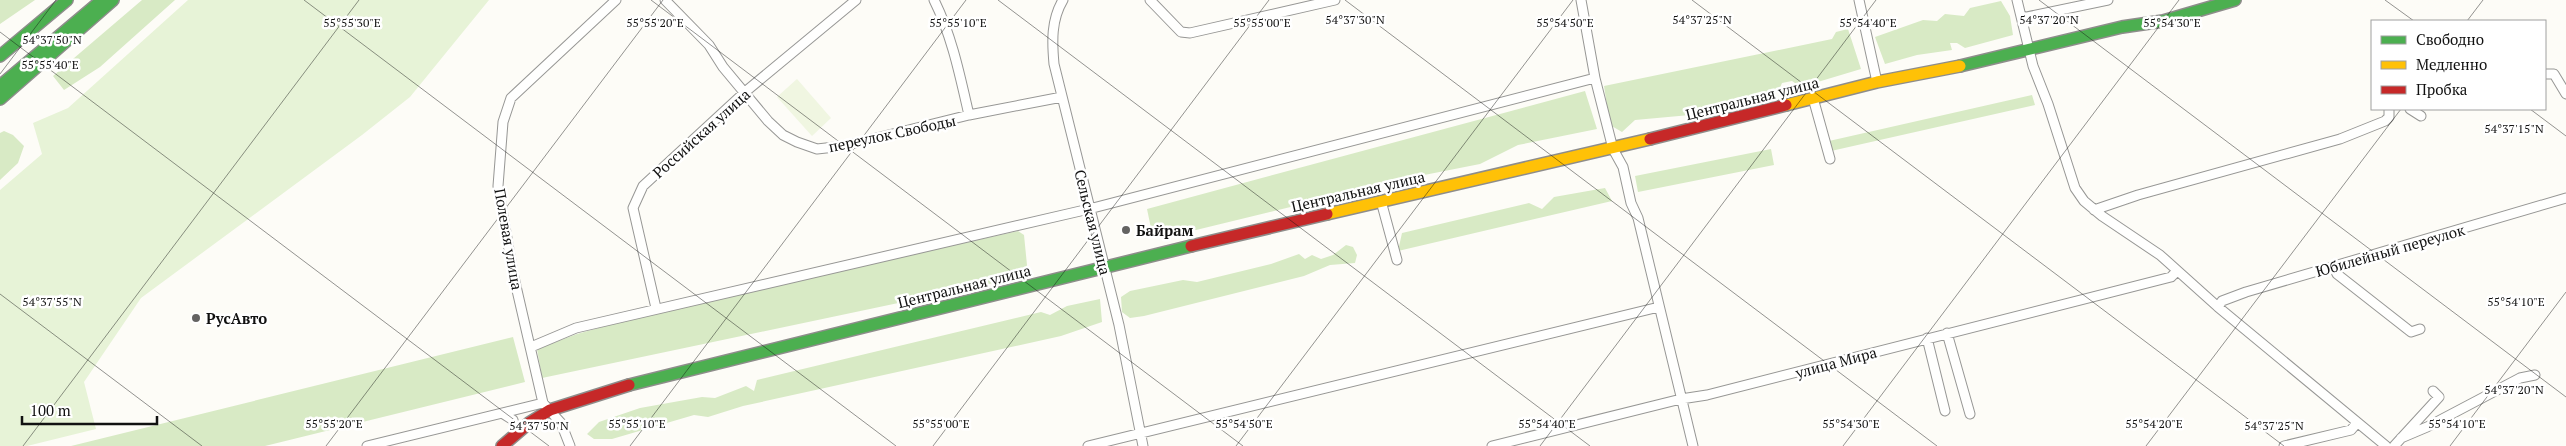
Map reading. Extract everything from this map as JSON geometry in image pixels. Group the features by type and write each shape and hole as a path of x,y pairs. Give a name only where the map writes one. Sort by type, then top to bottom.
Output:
{"main road":[{"path":"0,56 67,0"},
{"path":"0,86 102,0"},
{"path":"0,98 113,0"},
{"name":"Центральная улица","path":"502,446 546,407 564,404 638,382 1103,267 1381,201 1613,149 1877,82 1941,70 2122,27 2163,21 2235,0"}],"street":[{"name":"Полевая улица","path":"546,407 513,273 498,186 503,122 511,98 616,0"},
{"name":"переулок Свободы","path":"665,0 709,45 723,68 745,92 768,122 784,135 817,149 844,146 970,115 1062,97"},
{"name":"Российская улица","path":"656,308 633,208 643,186 745,92 856,0"},
{"path":"934,0 942,16 954,54 970,115"},
{"name":"Сельская улица","path":"1063,0 1054,20 1052,44 1054,64 1103,267 1119,325 1143,446"},
{"path":"1150,0 1181,32 1190,33 1335,0"},
{"path":"1582,0 1595,78 1613,149 1623,167 1631,203 1638,218 1693,446"},
{"path":"1858,0 1877,82"},
{"path":"2017,0 2033,66 2048,104 2075,188 2084,201 2160,256 2218,307 2386,446"},
{"path":"2022,18 2108,0"},
{"path":"2546,74 2554,74 2566,94"},
{"path":"531,347 576,328 1089,209 1595,78"},
{"path":"1813,98 1830,159"},
{"path":"2094,210 2138,195 2340,139 2385,121 2389,117 2389,110"},
{"path":"2412,110 2421,116"},
{"name":"Юбилейный переулок","path":"2218,307 2222,301 2246,292 2566,198"},
{"path":"1381,201 1397,260"},
{"path":"2334,266 2336,274 2411,332 2420,329"},
{"name":"улица Мира","path":"1492,446 1681,399 1707,395 1927,338 2116,292 2172,277 2177,271"},
{"path":"1088,446 1659,307"},
{"path":"1947,333 1970,414"},
{"path":"1927,338 1945,411"},
{"path":"2401,438 2427,428 2520,378 2535,375"},
{"path":"2394,446 2439,397 2434,390"},
{"path":"367,446 502,413 546,407 561,422 570,446"},
{"path":"502,413 514,420 517,433"},
{"path":"2284,446 2351,430 2357,423"}],"green space":[{"path":"0,0 35,0 0,24"},
{"path":"142,0 175,0 100,67 64,90 53,76"},
{"path":"188,0 489,0 410,97 362,135 141,298 84,382 96,429 27,446 0,446 0,190 42,154 33,123 68,108"},
{"path":"2001,1 2010,16 2013,35 1965,48 1957,43 1950,43 1952,50 1917,55 1885,64 1875,37 1923,20 1937,21 1945,14 1964,16 1970,8"},
{"path":"1848,29 1861,69 1801,87 1792,81 1782,83 1779,90 1736,98 1690,115 1635,120 1622,132 1610,125 1604,86 1832,39 1836,32"},
{"path":"797,79 831,118 812,136 777,97"},
{"path":"1585,91 1597,129 1518,145 1480,164 1409,178 1196,230 1173,227 1152,233 1147,209"},
{"path":"2032,95 2035,105 1831,151 1829,141"},
{"path":"4,131 13,135 24,146 18,163 0,180 0,133"},
{"path":"1771,149 1774,165 1638,192 1635,176"},
{"path":"1605,188 1612,201 1398,251 1402,233 1529,203 1542,209 1554,197"},
{"path":"1018,231 1024,235 1027,265 1022,277 542,378 537,349 577,334 663,310"},
{"path":"1346,245 1353,247 1357,255 1355,263 1330,265 1304,276 1144,316 1130,318 1122,312 1121,297 1130,291 1183,280 1197,282 1271,264 1299,254 1305,259 1312,255 1321,259 1333,255"},
{"path":"1100,299 1102,322 1061,336 743,406 708,417 694,415 612,439 594,439 587,434 599,422 640,408 702,397 715,398 746,386 754,391 757,380 1041,312 1050,315 1067,306"},
{"path":"513,337 525,382 265,446 71,446"}],"traffic: fast":[{"path":"0,56 67,0"},
{"path":"0,86 102,0"},
{"path":"0,99 113,0"},
{"path":"1960,66 2122,27 2163,21 2235,0"},
{"path":"629,385 1191,246"}],"traffic: slow":[{"path":"1786,105 1877,82 1960,66"},
{"path":"1327,214 1650,139"}],"traffic: jam":[{"path":"1650,139 1786,105"},
{"path":"1191,246 1327,214"},
{"path":"502,446 529,423 550,410 629,385"}],"place":[{"name":"Байрам","path":"1126,230"},
{"name":"РусАвто","path":"196,318"}]}
